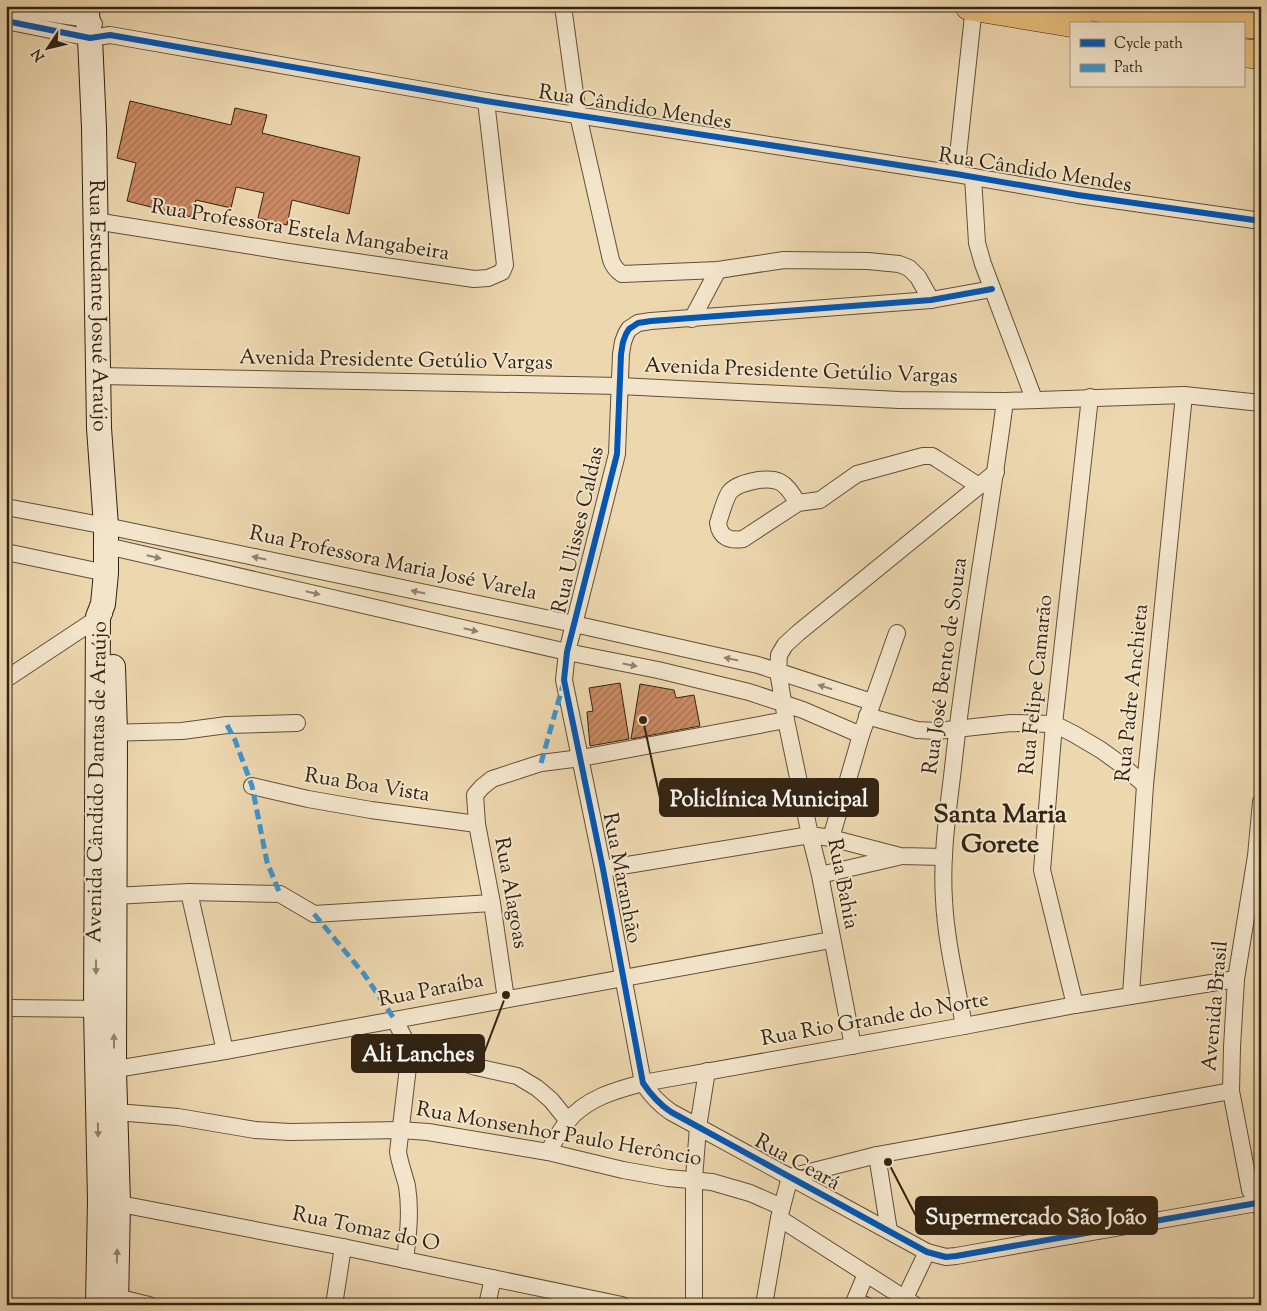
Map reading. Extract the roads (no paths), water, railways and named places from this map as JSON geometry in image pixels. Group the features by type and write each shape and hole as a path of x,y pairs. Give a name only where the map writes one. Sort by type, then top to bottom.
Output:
{"highway":[{"path":"972,6 1037,12 1071,22"},
{"path":"1086,22 1088,6 1130,14 1223,22"},
{"path":"1244,24 1258,25"}],"main road":[{"name":"Rua Estudante Josué Araújo","path":"94,25 99,428 107,536 104,611"},
{"name":"Avenida Cândido Dantas de Araújo","path":"104,611 106,732 105,1071 109,1202 107,1300"},
{"name":"Avenida Cândido Dantas de Araújo","path":"105,812 114,896 105,929"},
{"name":"Avenida Cândido Dantas de Araújo","path":"105,1071 116,1112 109,1202"}],"street":[{"path":"564,6 578,116 611,260 613,266 622,274 718,270 784,260 868,261 899,264 909,268 918,276 931,300"},
{"path":"956,174 972,6"},
{"name":"Rua Cândido Mendes","path":"6,7 486,101 956,174 1078,195 1261,221"},
{"name":"Rua Cândido Mendes","path":"6,21 94,25"},
{"path":"1255,57 1258,25"},
{"name":"Rua Professora Estela Mangabeira","path":"95,221 474,280 488,278 502,272 505,265 486,101"},
{"path":"973,177 977,243 992,289 1034,399"},
{"path":"692,319 718,270"},
{"path":"692,319 931,300 992,289"},
{"name":"Rua Ulisses Caldas","path":"564,680 567,652 617,454 621,354 626,334 629,329 638,323 692,319"},
{"name":"Avenida Presidente Getúlio Vargas","path":"99,376 620,386 899,400 1005,402 1034,399 1184,395 1261,403"},
{"name":"Rua Padre Anchieta","path":"1131,995 1145,785 1184,395"},
{"name":"Rua Felipe Camarão","path":"1076,1004 1042,870 1054,724 1090,397"},
{"name":"Rua José Bento de Souza","path":"964,1026 944,900 944,857 957,730 1005,402"},
{"path":"798,503 779,481 745,482 736,486 729,494 718,527 726,538 733,540 743,539 798,503 820,500 857,474 923,456 937,458 979,486"},
{"path":"778,671 779,655 785,645 798,633 996,472"},
{"path":"6,507 107,536"},
{"name":"Rua Professora Maria José Varela","path":"107,536 574,624 778,671 917,730 957,730 1011,724 1054,724"},
{"name":"Rua Professora Maria José Varela","path":"107,536 567,652 658,670 749,692 783,702 861,735"},
{"path":"6,552 106,573"},
{"path":"6,679 104,611"},
{"path":"831,838 869,709 897,633"},
{"name":"Rua Bahia","path":"778,671 786,720 820,875 853,1046"},
{"name":"Rua Maranhão","path":"564,680 603,869 643,1083"},
{"path":"581,758 786,720"},
{"path":"106,732 182,731 227,725 297,723"},
{"path":"1054,724 1101,750 1145,785"},
{"name":"Rua Alagoas","path":"506,998 492,903 477,824 476,795 492,779 500,776 541,762 581,758"},
{"name":"Rua Boa Vista","path":"252,786 317,801 477,824"},
{"name":"Avenida Brasil","path":"1259,1206 1250,1190 1232,1091 1232,1046 1236,979 1258,856 1261,802"},
{"path":"603,869 810,835 831,838 900,856 944,857"},
{"path":"820,875 900,856"},
{"path":"114,896 189,892 280,894 314,914 492,903"},
{"path":"189,892 225,1051"},
{"name":"Rua Paraíba","path":"105,1071 225,1051 506,998 832,940"},
{"name":"Rua Rio Grande do Norte","path":"548,1152 568,1121 590,1102 609,1092 643,1083 964,1026 1076,1004 1236,979"},
{"path":"6,1008 105,1009"},
{"path":"395,1020 408,1046 408,1067 398,1152 409,1204 409,1226 405,1260"},
{"path":"408,1046 476,1067 517,1076 537,1088 551,1100 568,1121"},
{"path":"694,1305 694,1180 698,1127 707,1071"},
{"name":"Rua Ceará","path":"643,1083 661,1106 927,1252 946,1257 1259,1206"},
{"name":"Rua Ceará","path":"790,1177 877,1155 1232,1091"},
{"name":"Rua Monsenhor Paulo Herôncio","path":"116,1112 178,1117 255,1130 290,1132 400,1130 428,1132 548,1152 623,1170 668,1178 712,1182 750,1193 780,1212 866,1274 910,1301"},
{"path":"877,1155 889,1231"},
{"path":"764,1305 780,1212 790,1177"},
{"name":"Rua Tomaz do O","path":"109,1202 343,1247 622,1305"},
{"path":"334,1305 343,1247"},
{"path":"910,1301 927,1252"},
{"path":"861,1303 866,1274"},
{"path":"488,1305 493,1278"},
{"path":"107,1300 149,1305"}],"place":[{"name":"Policlínica Municipal","path":"643,720"},
{"name":"Ali Lanches","path":"506,995"},
{"name":"Supermercado São João","path":"888,1162"}],"district":[{"name":"Santa Maria Gorete","path":"1000,830"}]}
